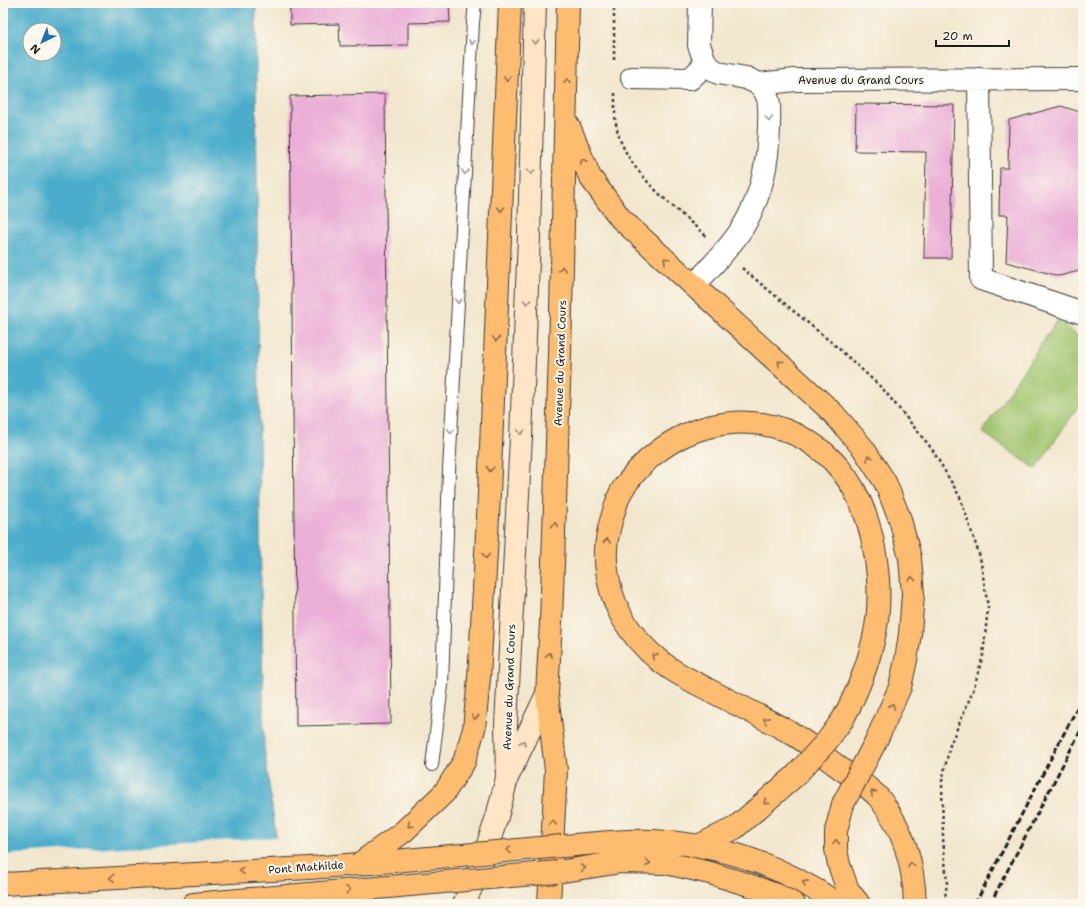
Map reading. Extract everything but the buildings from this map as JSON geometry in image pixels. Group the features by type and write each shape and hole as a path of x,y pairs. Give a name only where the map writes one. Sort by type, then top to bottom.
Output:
{"main road":[{"path":"359,864 403,832 444,793 464,762 474,729 479,686 488,517 510,3"},
{"name":"Avenue du Grand Cours","path":"507,778 506,725 521,437 529,236 535,3"},
{"name":"Avenue du Grand Cours","path":"507,778 547,694 552,622 568,3"},
{"path":"566,120 590,177 621,219 833,413 863,448 881,476 900,519 910,558 913,594 910,634 900,687 876,741 842,804 836,831 839,865 848,890 859,904"},
{"path":"698,846 735,828 795,776 827,741 843,719 856,695 867,664 876,630 879,599 876,558 868,522 856,491 839,466 820,449 797,434 778,427 746,422 724,423 700,428 676,439 655,452 639,468 621,491 606,539 606,568 610,592 620,614 636,639 651,654 672,670 793,734 877,795 896,824 908,851 914,883 915,904"},
{"path":"547,694 556,770 549,904"},
{"path":"464,904 481,865 497,817 507,778"},
{"name":"Pont Mathilde","path":"3,884 359,864 630,840 698,846 738,855 766,864 814,888 838,904"},
{"path":"193,904 557,872 621,862 666,863 716,875 779,896 794,904"}],"street":[{"path":"623,82 690,79 706,64 700,45 700,3"},
{"name":"Avenue du Grand Cours","path":"706,64 718,73 746,78 759,84 795,80 1083,79"},
{"path":"979,79 981,279 1083,313"},
{"path":"694,286 743,227 761,188 768,158 769,115 768,98 766,92 759,84"}],"lane":[{"path":"432,765 442,685 449,471 475,3"}],"path":[{"path":"614,3 614,63"},
{"path":"623,82 615,116 618,134 633,165 646,181 712,242"}],"green space":[{"path":"1057,321 1083,339 1083,399 1036,469 982,432"}],"water":[{"path":"3,3 256,3 260,528 264,746 276,837 277,904 3,904"}],"pier":[{"path":"278,837 279,904 3,904 3,855"}],"railway":[{"path":"975,904 1083,697"},
{"path":"990,904 1083,726"}]}
